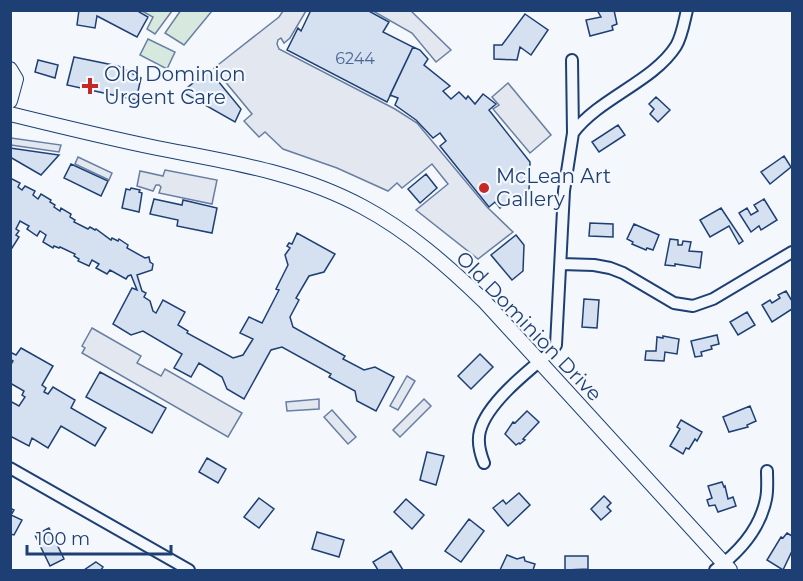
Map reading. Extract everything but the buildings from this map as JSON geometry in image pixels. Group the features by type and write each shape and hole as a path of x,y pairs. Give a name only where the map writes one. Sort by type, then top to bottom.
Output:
{"main road":[{"path":"10,69 16,79 10,101"},
{"name":"Old Dominion Drive","path":"10,114 142,145 272,171 305,182 362,207 424,248 453,271 495,313 722,568"}],"street":[{"path":"573,133 579,125 668,56 678,42 687,10"},
{"path":"484,463 478,443 483,423 502,397 556,345 564,191 573,133 572,60"},
{"path":"561,264 609,268 623,273 674,303 693,306 713,299 792,252"},
{"path":"10,468 189,570"},
{"path":"722,568 750,535 762,515 767,497 767,471"}],"shaded area":[{"path":"181,10 212,11 184,45 165,33"},
{"path":"142,11 172,11 155,34 147,29 153,17"},
{"path":"283,11 306,11 290,38 284,43 281,38 278,40 279,49 395,109 417,123 487,207 513,232 478,259 416,210 448,184 432,164 402,188 397,183 388,191 337,168 283,149 265,132 259,137 244,121 252,114 214,68 279,17"},
{"path":"373,11 411,11 451,50 436,62 412,33"},
{"path":"148,39 175,52 167,69 140,55"},
{"path":"508,83 551,135 530,153 493,109 499,105 492,97"},
{"path":"10,138 61,145 59,152 11,145"},
{"path":"78,157 112,173 109,180 75,164"},
{"path":"165,170 217,180 212,204 159,193 161,187 159,185 156,185 153,191 137,186 140,171 163,176"},
{"path":"92,328 141,356 137,363 161,376 165,369 242,413 228,437 82,353 85,348 82,346"},
{"path":"407,376 415,381 398,410 390,406"},
{"path":"319,399 319,409 287,411 286,402"},
{"path":"424,399 431,406 400,437 393,430"},
{"path":"332,410 356,437 348,444 324,417"}],"place":[{"name":"Old Dominion Urgent Care","path":"90,86"},
{"name":"McLean Art Gallery","path":"484,188"}]}
